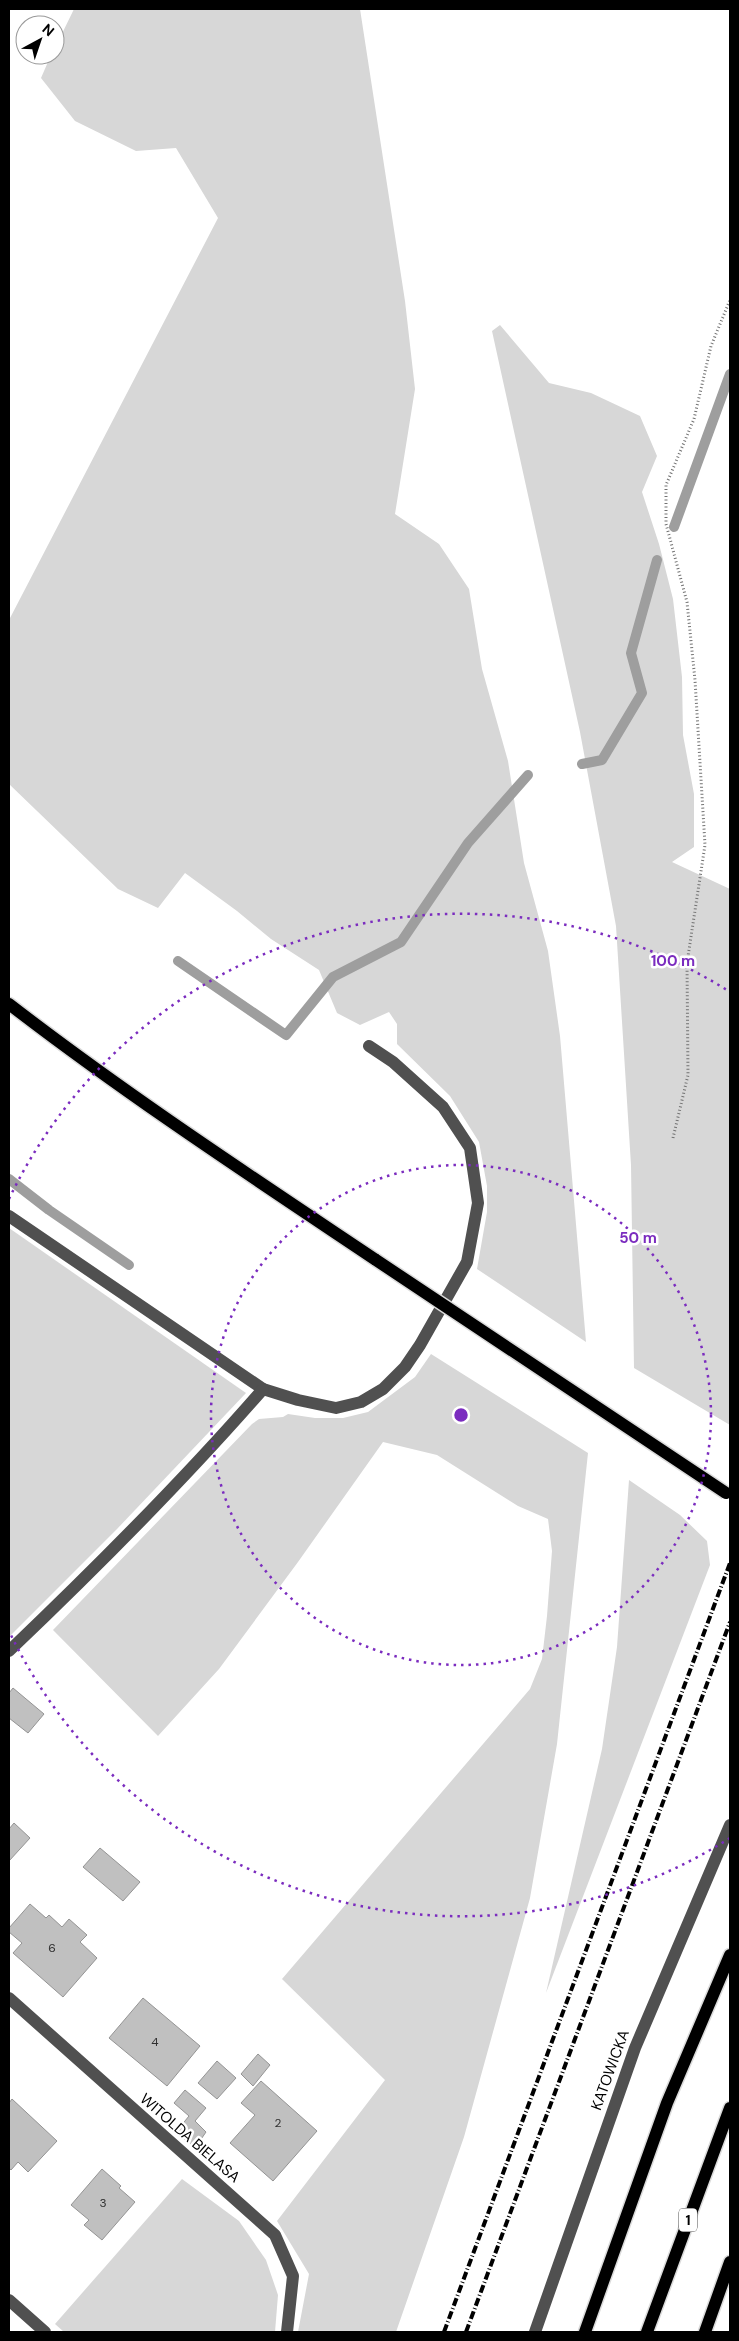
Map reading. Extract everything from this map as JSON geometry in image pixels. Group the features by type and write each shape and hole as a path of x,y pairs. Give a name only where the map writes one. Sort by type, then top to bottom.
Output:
{"main road":[{"path":"9,1004 172,1124 729,1496"},
{"path":"585,2332 667,2103 730,1955"},
{"name":"1","path":"647,2332 730,2108"},
{"path":"705,2332 730,2262"}],"street":[{"path":"9,1216 263,1389 298,1400 336,1408 361,1402 383,1389 405,1367 420,1345 467,1262 478,1203 470,1148 442,1107 393,1062 369,1046"},
{"path":"9,1651 74,1589 210,1450 263,1389"},
{"name":"KATOWICKA","path":"535,2332 635,2048 730,1825"},
{"name":"WITOLDA BIELASA","path":"9,1998 275,2235 293,2276 286,2332"},
{"path":"9,2300 45,2332"}],"path":[{"path":"673,1138 688,1075 687,963 705,845 695,680 687,602 666,524 666,485 694,418 711,346 730,300"}],"shaded area":[{"path":"74,9 360,9 405,301 415,389 395,514 439,544 469,589 482,669 508,761 524,863 548,951 560,1036 586,1342 477,1269 487,1212 487,1186 479,1142 450,1096 397,1044 397,1024 389,1012 360,1025 337,1013 319,970 271,939 237,911 185,873 158,908 118,889 9,784 9,620 218,218 176,148 136,151 75,121 41,78 47,65 65,65 65,27"},
{"path":"500,325 549,383 591,393 640,416 657,456 642,492 659,544 673,599 682,677 683,735 694,794 694,847 672,862 730,889 730,1425 634,1368 631,1165 616,926 580,732 492,331"},
{"path":"9,1228 246,1393 117,1529 9,1637"},
{"path":"431,1354 588,1453 557,1744 530,1898 464,2137 396,2332 298,2332 309,2274 277,2221 385,2080 282,1979 530,1689 542,1659 547,1616 552,1551 548,1519 518,1506 437,1455 383,1442 219,1669 158,1736 53,1630 252,1424 259,1419 283,1417 288,1414 315,1418 343,1418 368,1412 415,1377"},
{"path":"629,1480 680,1515 707,1541 710,1565 546,1993 602,1749 617,1647"},
{"path":"182,2179 239,2221 266,2260 278,2295 275,2332 64,2332 55,2324"}],"building":[{"path":"13,1688 44,1714 28,1733 9,1718 9,1693"},
{"path":"14,1823 30,1838 9,1861 9,1829"},
{"path":"100,1848 140,1882 123,1901 83,1867"},
{"path":"30,1904 46,1918 49,1915 62,1927 69,1919 87,1935 80,1942 97,1958 63,1997 13,1953 22,1943 9,1932 9,1928"},
{"path":"143,1998 200,2046 167,2086 109,2038"},
{"path":"258,2054 270,2065 253,2086 241,2074"},
{"path":"217,2061 236,2078 217,2099 198,2083"},
{"path":"261,2081 317,2131 273,2181 230,2143 255,2115 241,2103"},
{"path":"185,2090 206,2108 195,2121 206,2132 195,2148 176,2132 189,2116 174,2103"},
{"path":"12,2099 57,2141 28,2172 18,2162 11,2170 9,2168 9,2103"},
{"path":"102,2169 135,2202 102,2240 84,2225 89,2220 71,2205"}],"waterway":[{"path":"674,527 730,374"},
{"path":"582,764 602,760 642,693 631,653 657,560"},
{"path":"178,961 286,1035 333,977 401,942 468,843 528,775"},
{"path":"9,1179 49,1210 129,1265"}],"railway":[{"path":"444,2332 730,1563"},
{"path":"466,2332 730,1622"}]}
